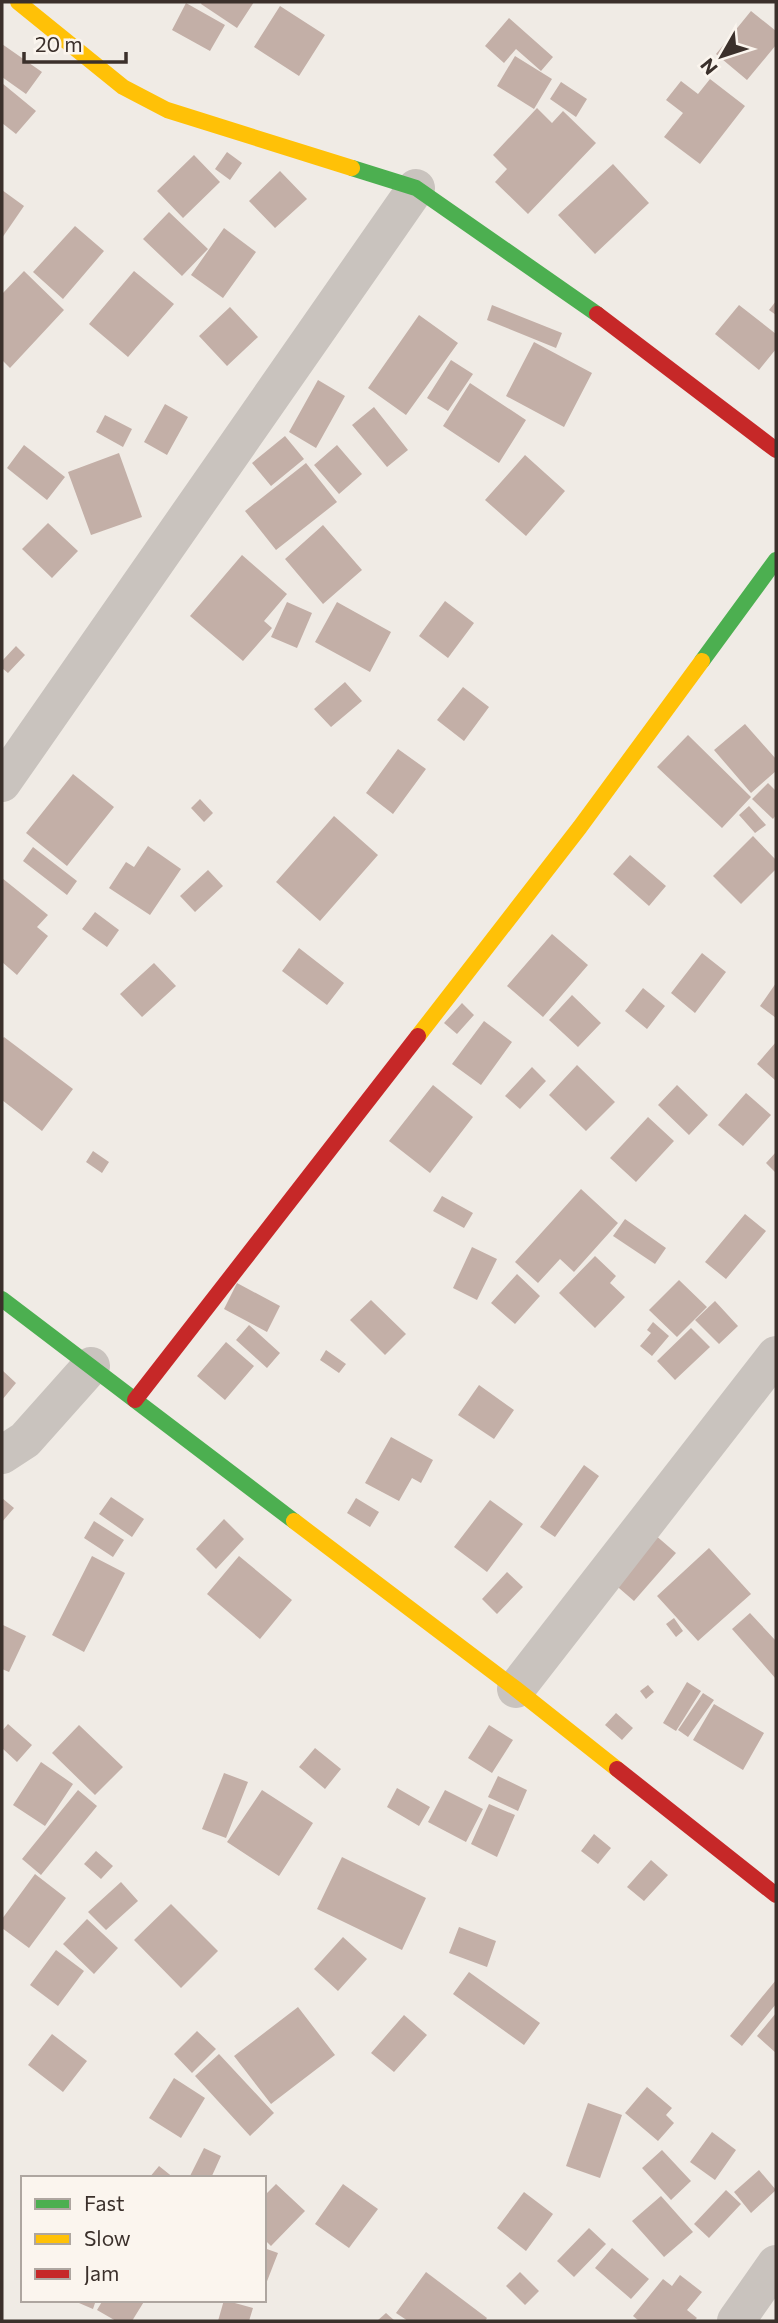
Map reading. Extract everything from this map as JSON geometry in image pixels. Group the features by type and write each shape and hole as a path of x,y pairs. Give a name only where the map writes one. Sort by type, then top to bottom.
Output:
{"street":[{"path":"18,2 123,87 167,110 416,188 577,299 776,450"},
{"path":"2,783 416,188"},
{"path":"135,1399 580,827 776,560"},
{"path":"2,1299 516,1689 776,1895"},
{"path":"516,1689 776,1355"},
{"path":"2,1455 25,1440 91,1366"},
{"path":"736,2321 776,2264"}],"building":[{"path":"254,2 237,28 201,4"},
{"path":"186,3 225,25 210,51 172,30"},
{"path":"280,6 325,35 299,76 254,47"},
{"path":"751,11 776,31 776,45 747,80 716,54"},
{"path":"509,18 553,57 541,71 516,49 504,63 485,46"},
{"path":"2,44 42,72 26,94 2,77"},
{"path":"515,56 552,79 534,109 497,86"},
{"path":"710,79 745,106 700,164 664,137 683,113 666,100 681,81 698,94"},
{"path":"561,82 587,99 576,117 550,99"},
{"path":"2,83 36,111 16,134 2,123"},
{"path":"537,108 552,123 563,111 596,143 528,214 495,182 507,169 493,155"},
{"path":"227,152 242,163 230,180 215,169"},
{"path":"194,155 220,182 183,218 157,191"},
{"path":"613,164 649,203 595,254 558,215"},
{"path":"280,171 307,199 275,228 249,201"},
{"path":"2,190 24,206 2,238"},
{"path":"169,212 208,249 182,276 143,239"},
{"path":"75,226 104,251 63,299 33,272"},
{"path":"224,228 256,252 223,298 191,275"},
{"path":"24,271 64,310 10,368 2,360 2,294"},
{"path":"134,271 174,304 128,357 89,324"},
{"path":"776,301 776,315 769,310"},
{"path":"492,305 562,333 556,348 487,320"},
{"path":"739,305 776,334 776,349 759,370 715,334"},
{"path":"230,307 258,337 227,366 199,336"},
{"path":"419,315 458,343 406,415 368,388"},
{"path":"534,342 592,373 564,427 506,396"},
{"path":"451,360 473,374 448,411 427,398"},
{"path":"318,380 345,396 316,448 289,432"},
{"path":"470,383 526,420 499,463 443,426"},
{"path":"165,404 188,417 167,455 144,442"},
{"path":"374,407 408,450 387,467 352,425"},
{"path":"105,415 132,429 123,447 96,432"},
{"path":"285,436 304,459 271,486 252,463"},
{"path":"24,445 65,477 47,500 7,468"},
{"path":"337,445 362,474 339,494 314,465"},
{"path":"119,453 142,517 91,535 68,472"},
{"path":"525,455 565,491 526,536 485,500"},
{"path":"306,463 337,502 276,550 245,511"},
{"path":"48,523 78,551 52,578 22,549"},
{"path":"323,525 362,570 323,604 285,559"},
{"path":"242,555 287,594 264,621 272,628 243,661 190,616"},
{"path":"445,601 474,623 448,658 419,636"},
{"path":"287,602 312,613 297,648 271,637"},
{"path":"337,602 391,632 370,672 315,642"},
{"path":"16,646 25,655 8,673 2,668 2,661"},
{"path":"345,682 362,701 331,727 314,709"},
{"path":"463,687 489,707 464,741 437,720"},
{"path":"745,724 776,759 776,771 751,793 714,750"},
{"path":"688,735 751,797 722,828 657,767"},
{"path":"398,749 426,769 393,814 366,793"},
{"path":"73,774 114,807 67,866 26,833"},
{"path":"768,783 776,791 776,815 773,819 752,799"},
{"path":"200,799 213,813 204,822 191,808"},
{"path":"749,806 766,825 755,833 739,815"},
{"path":"334,816 378,855 320,921 276,882"},
{"path":"753,836 776,860 776,869 741,904 713,876"},
{"path":"148,846 181,869 150,915 109,888 126,862 134,867"},
{"path":"33,847 77,881 67,895 23,861"},
{"path":"630,855 666,886 649,906 613,874"},
{"path":"208,870 223,886 195,912 180,896"},
{"path":"2,878 48,915 37,927 48,936 17,975 2,962"},
{"path":"95,912 119,930 107,947 82,929"},
{"path":"552,934 588,965 543,1017 507,986"},
{"path":"299,948 344,983 327,1005 282,971"},
{"path":"702,953 726,972 695,1013 671,993"},
{"path":"154,963 176,986 142,1017 120,994"},
{"path":"776,983 776,1018 760,1006"},
{"path":"643,988 665,1006 647,1029 625,1011"},
{"path":"572,995 601,1023 578,1047 549,1020"},
{"path":"462,1003 474,1015 457,1034 444,1023"},
{"path":"484,1021 512,1042 481,1085 452,1064"},
{"path":"4,1037 73,1089 42,1131 2,1100"},
{"path":"776,1042 776,1081 757,1064"},
{"path":"577,1065 615,1102 586,1131 549,1095"},
{"path":"532,1067 546,1081 520,1109 505,1096"},
{"path":"433,1085 473,1117 430,1173 389,1141"},
{"path":"677,1085 708,1115 689,1135 658,1105"},
{"path":"746,1093 771,1115 743,1146 718,1125"},
{"path":"648,1117 674,1141 636,1182 610,1158"},
{"path":"93,1151 109,1162 102,1173 86,1162"},
{"path":"776,1152 776,1173 766,1163"},
{"path":"581,1189 618,1223 574,1272 560,1259 538,1283 515,1262"},
{"path":"442,1196 473,1213 464,1228 433,1211"},
{"path":"745,1214 766,1231 726,1279 705,1262"},
{"path":"625,1219 666,1248 655,1264 613,1236"},
{"path":"472,1247 497,1259 477,1300 453,1288"},
{"path":"595,1256 616,1276 610,1283 625,1297 595,1328 559,1293"},
{"path":"517,1274 540,1296 515,1324 491,1303"},
{"path":"679,1280 707,1307 677,1337 649,1310"},
{"path":"237,1283 280,1306 267,1332 224,1309"},
{"path":"371,1300 406,1334 385,1355 350,1320"},
{"path":"715,1301 738,1326 719,1344 695,1320"},
{"path":"653,1322 669,1336 652,1356 640,1346 651,1333 647,1330"},
{"path":"249,1325 280,1353 267,1368 236,1340"},
{"path":"691,1328 710,1347 675,1380 657,1361"},
{"path":"226,1342 254,1366 225,1400 197,1376"},
{"path":"326,1350 346,1364 339,1373 320,1360"},
{"path":"2,1370 16,1383 2,1400"},
{"path":"479,1385 514,1410 494,1439 458,1415"},
{"path":"391,1437 433,1460 421,1483 412,1478 399,1501 365,1483"},
{"path":"584,1465 599,1476 555,1537 540,1527"},
{"path":"111,1497 144,1519 132,1537 99,1514"},
{"path":"2,1498 14,1508 2,1522"},
{"path":"356,1498 379,1512 370,1527 347,1513"},
{"path":"490,1500 523,1524 487,1572 454,1547"},
{"path":"224,1519 244,1539 216,1569 196,1549"},
{"path":"94,1521 124,1540 113,1557 84,1538"},
{"path":"654,1534 676,1553 634,1601 612,1582"},
{"path":"709,1548 751,1594 698,1641 657,1596"},
{"path":"92,1556 125,1573 84,1652 52,1635"},
{"path":"239,1556 292,1600 260,1639 207,1594"},
{"path":"507,1572 523,1587 497,1614 482,1599"},
{"path":"750,1613 776,1641 776,1679 732,1629"},
{"path":"674,1618 683,1631 676,1637 666,1624"},
{"path":"3,1625 26,1636 9,1672 2,1669"},
{"path":"687,1682 701,1691 676,1731 663,1723"},
{"path":"648,1685 654,1692 646,1699 640,1691"},
{"path":"703,1693 714,1700 688,1737 678,1730"},
{"path":"714,1704 764,1733 743,1770 693,1740"},
{"path":"616,1713 633,1728 622,1740 605,1725"},
{"path":"8,1724 32,1745 17,1762 2,1748 2,1731"},
{"path":"79,1725 123,1767 95,1795 52,1753"},
{"path":"489,1725 513,1740 492,1773 468,1758"},
{"path":"315,1748 341,1769 325,1789 299,1767"},
{"path":"41,1762 73,1784 45,1826 13,1805"},
{"path":"224,1773 248,1782 226,1838 202,1829"},
{"path":"498,1776 527,1790 518,1811 488,1797"},
{"path":"397,1788 430,1807 419,1826 387,1807"},
{"path":"78,1790 97,1806 41,1875 22,1859"},
{"path":"262,1790 313,1823 279,1876 227,1842"},
{"path":"445,1790 483,1809 466,1842 428,1822"},
{"path":"489,1804 515,1815 497,1857 471,1844"},
{"path":"594,1834 611,1848 598,1864 581,1851"},
{"path":"96,1851 113,1866 101,1879 84,1864"},
{"path":"342,1857 426,1898 402,1950 317,1909"},
{"path":"651,1860 668,1875 644,1901 627,1887"},
{"path":"35,1874 66,1898 29,1948 2,1928 2,1919"},
{"path":"121,1882 138,1901 106,1930 88,1912"},
{"path":"171,1904 218,1951 181,1988 134,1940"},
{"path":"87,1919 118,1948 94,1974 63,1944"},
{"path":"459,1927 496,1941 487,1967 449,1953"},
{"path":"343,1937 367,1959 338,1991 314,1969"},
{"path":"56,1950 84,1971 58,2006 30,1985"},
{"path":"469,1972 540,2023 524,2045 453,1994"},
{"path":"776,1980 776,2004 742,2046 730,2036"},
{"path":"298,2007 335,2055 271,2104 234,2056"},
{"path":"776,2013 776,2053 757,2036"},
{"path":"404,2015 427,2035 394,2072 371,2053"},
{"path":"197,2031 216,2049 192,2073 174,2054"},
{"path":"52,2034 87,2061 63,2092 28,2065"},
{"path":"219,2054 274,2113 250,2136 195,2076"},
{"path":"174,2078 205,2098 181,2138 149,2118"},
{"path":"647,2087 672,2108 666,2115 674,2123 658,2141 625,2113"},
{"path":"588,2103 622,2115 600,2178 566,2166"},
{"path":"712,2132 736,2150 715,2180 690,2162"},
{"path":"204,2148 221,2156 212,2176 190,2176"},
{"path":"662,2150 691,2181 671,2200 642,2168"},
{"path":"159,2166 172,2176 151,2176"},
{"path":"759,2170 776,2190 751,2213 734,2192"},
{"path":"276,2184 305,2211 271,2246 266,2241 266,2194"},
{"path":"343,2184 378,2209 349,2248 315,2224"},
{"path":"726,2190 741,2204 709,2238 694,2224"},
{"path":"524,2192 553,2214 526,2251 497,2228"},
{"path":"661,2196 693,2232 664,2257 632,2221"},
{"path":"589,2228 606,2244 574,2277 557,2261"},
{"path":"612,2248 649,2279 631,2299 595,2268"},
{"path":"266,2249 278,2253 266,2284"},
{"path":"426,2272 487,2318 485,2321 408,2321 396,2313"},
{"path":"520,2272 539,2291 525,2305 506,2286"},
{"path":"680,2275 702,2292 687,2310 697,2318 694,2321 639,2321 633,2316 663,2279 672,2286"},
{"path":"77,2302 95,2302 93,2309"},
{"path":"102,2302 144,2302 132,2321 116,2321 97,2310"},
{"path":"223,2302 253,2308 249,2321 218,2321"},
{"path":"386,2313 395,2321 377,2321"}],"traffic: fast":[{"path":"352,168 416,188 597,314"},
{"path":"702,661 776,560"},
{"path":"2,1299 294,1521"}],"traffic: slow":[{"path":"18,2 123,87 167,110 352,168"},
{"path":"418,1036 580,827 702,661"},
{"path":"294,1521 617,1769"}],"traffic: jam":[{"path":"597,314 776,450"},
{"path":"135,1400 418,1036"},
{"path":"617,1769 776,1895"}]}
